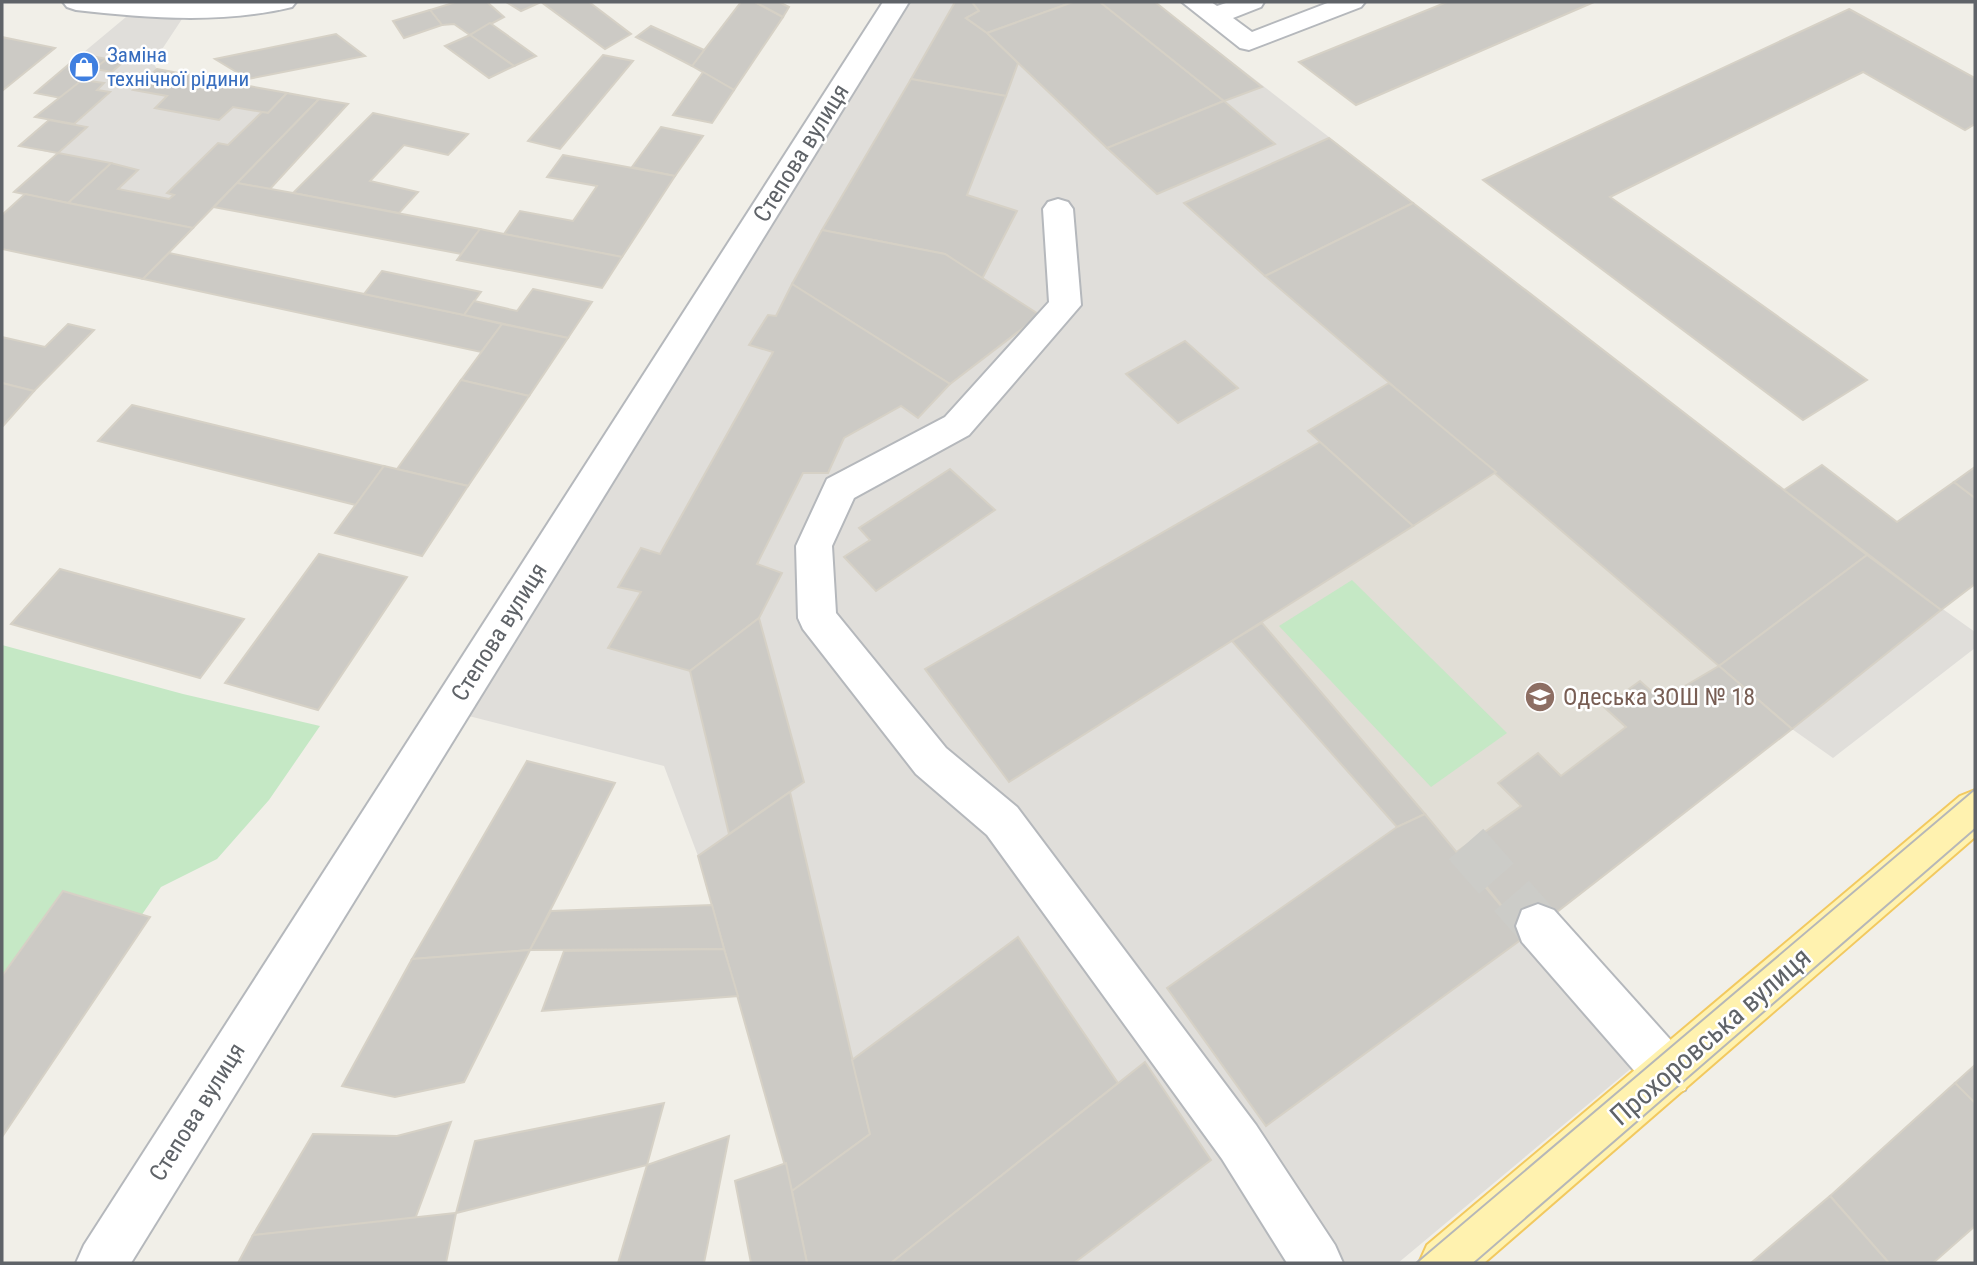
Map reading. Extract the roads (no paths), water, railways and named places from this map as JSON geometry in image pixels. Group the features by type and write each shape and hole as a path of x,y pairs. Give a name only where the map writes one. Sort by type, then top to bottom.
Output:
{"main road":[{"name":"Прохоровська вулиця","path":"1446,1263 1975,810"}],"street":[{"path":"76,2 172,8 250,7 283,2"},
{"name":"Степова вулиця","path":"102,1263 896,2"},
{"path":"1205,9 1252,2"},
{"path":"1205,9 1250,42 1352,2"},
{"path":"1058,209 1065,305 957,426 840,489 814,546 817,618 931,761 1002,821 1240,1142 1317,1263"},
{"path":"1538,926 1668,1073"}],"tunnel":[{"path":"1466,844 1538,926"}],"tram line":[{"path":"1416,1263 1975,789"},
{"path":"1474,1263 1975,829"}],"place":[{"name":"Заміна технічної рідини","path":"84,67"},
{"name":"Одеська ЗОШ № 18","path":"1540,697"}]}
